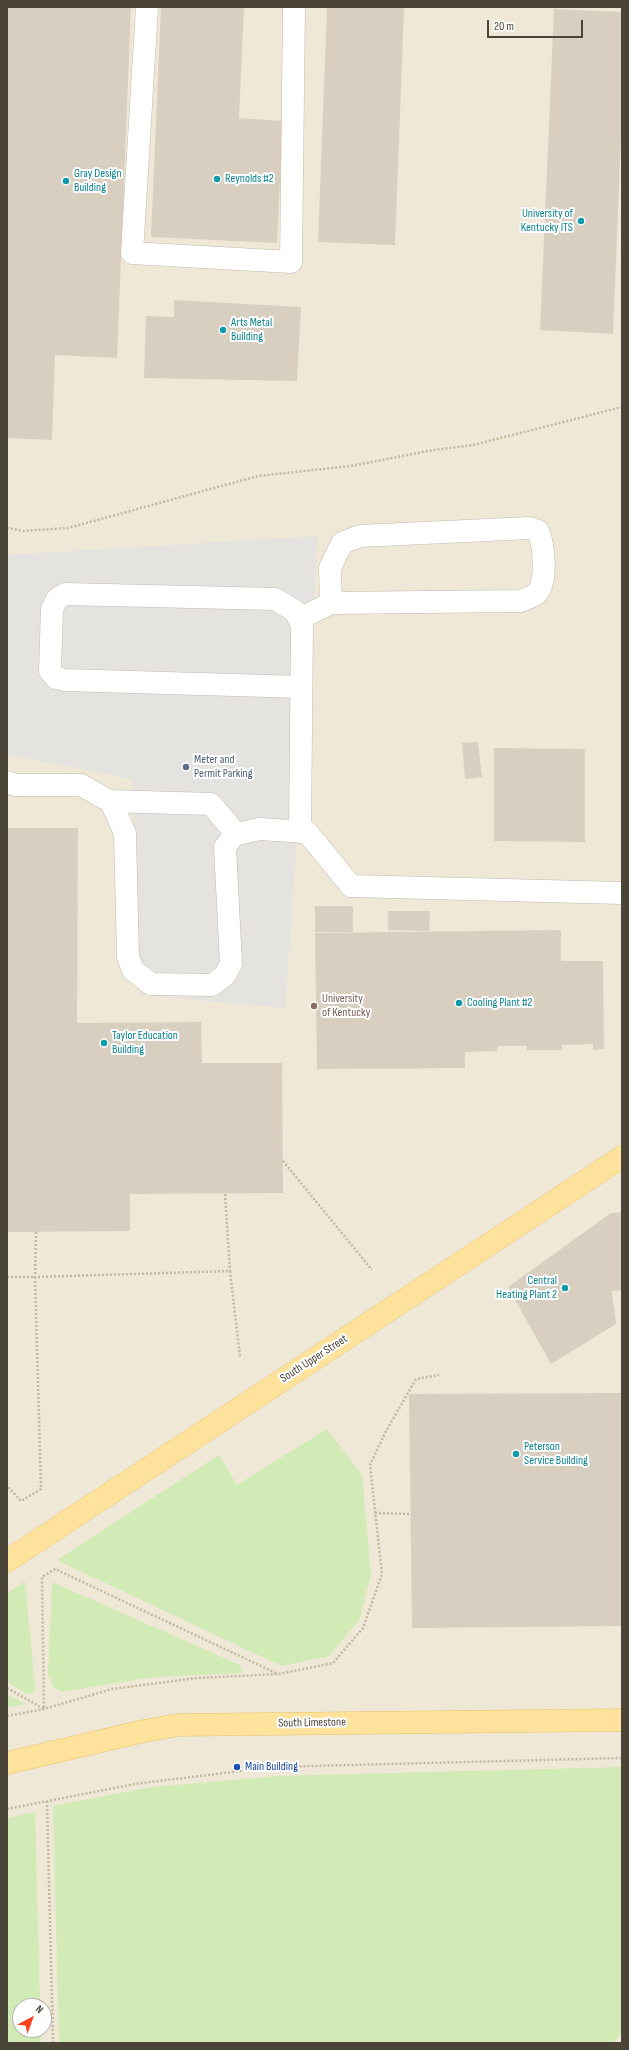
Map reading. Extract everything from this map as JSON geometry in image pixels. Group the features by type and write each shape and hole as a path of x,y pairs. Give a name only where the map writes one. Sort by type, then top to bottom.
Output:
{"main road":[{"name":"South Upper Street","path":"7,1561 622,1157"},
{"name":"South Limestone","path":"7,1763 144,1731 178,1725 622,1720"}],"lane":[{"path":"147,7 132,253 291,262 294,7"},
{"path":"299,619 331,603 521,601 535,594 541,586 543,576 542,540 538,531 529,528 360,536 342,543 330,568 331,603"},
{"path":"300,832 302,625 294,611 275,599 65,594 57,599 52,609 50,670 56,678 65,680 301,687"},
{"path":"7,782 16,785 81,785 109,801 211,804 236,834"},
{"path":"109,801 125,833 128,957 133,970 151,984 212,985 225,975 231,964 225,847 236,834 259,829 307,832 351,886 622,893"}],"path":[{"path":"7,528 23,530 68,528 258,476 350,466 433,450 473,445 622,407"},
{"path":"283,1161 372,1270"},
{"path":"225,1194 230,1271 240,1357"},
{"path":"7,1486 21,1500 41,1489 36,1232"},
{"path":"7,1277 230,1271"},
{"path":"7,1716 44,1709 112,1689 197,1678 279,1674 333,1663 363,1628 382,1574 370,1465 386,1431 416,1379 439,1375"},
{"path":"375,1513 411,1514"},
{"path":"44,1709 42,1577 55,1569 279,1674"},
{"path":"7,1688 44,1709"},
{"path":"7,1809 135,1784 272,1767 622,1758"},
{"path":"47,1801 52,2043"}],"shaded area":[{"name":"University of Kentucky","path":"7,7 622,7 622,2043 7,2043"},
{"name":"Meter and Permit Parking","path":"318,536 285,1008 141,995 132,779 7,755 7,555"}],"green space":[{"path":"327,1429 362,1475 371,1574 360,1619 329,1656 281,1666 57,1560 219,1455 237,1485"},
{"path":"25,1581 35,1687 33,1694 27,1694 7,1682 7,1593"},
{"path":"52,1582 240,1665 242,1673 154,1677 62,1692 54,1688 48,1676"},
{"path":"7,1694 26,1704 7,1708"},
{"path":"622,1767 622,2033 613,2043 59,2043 53,1806 151,1787 279,1776"},
{"path":"35,1812 40,1998 12,1998 12,2038 41,2038 41,2043 7,2043 7,1818"}],"building":[{"name":"Gray Design Building","path":"7,7 131,7 117,358 55,355 52,440 7,438"},
{"name":"Reynolds #2","path":"161,7 244,7 239,118 283,121 277,243 151,237"},
{"path":"327,7 404,8 395,245 318,242"},
{"name":"University of Kentucky ITS","path":"554,9 622,12 622,112 613,334 540,330"},
{"name":"Arts Metal Building","path":"174,300 301,307 297,381 144,378 146,316 174,317"},
{"path":"478,742 482,777 465,779 462,743"},
{"path":"494,748 585,749 585,842 494,841"},
{"name":"Taylor Education Building","path":"7,828 78,828 77,1023 201,1022 202,1063 282,1063 283,1193 130,1194 130,1231 7,1232"},
{"path":"315,906 353,906 353,932 315,932"},
{"path":"388,911 430,911 429,931 388,930"},
{"name":"Cooling Plant #2","path":"561,930 561,961 603,961 604,1049 593,1050 593,1044 562,1045 562,1050 527,1050 527,1046 498,1046 497,1051 465,1052 465,1068 317,1069 315,933"},
{"name":"Central Heating Plant 2","path":"622,1212 622,1290 612,1291 616,1324 551,1364 508,1287 611,1213"},
{"name":"Peterson Service Building","path":"622,1393 622,1626 412,1628 409,1394"}],"place":[{"name":"Reynolds #2","path":"217,179"},
{"name":"Gray Design Building","path":"66,181"},
{"name":"University of Kentucky ITS","path":"581,221"},
{"name":"Arts Metal Building","path":"223,330"},
{"name":"Meter and Permit Parking","path":"186,767"},
{"name":"Cooling Plant #2","path":"459,1003"},
{"name":"University of Kentucky","path":"314,1006"},
{"name":"Taylor Education Building","path":"104,1043"},
{"name":"Central Heating Plant 2","path":"565,1288"},
{"name":"Peterson Service Building","path":"516,1454"},
{"name":"Main Building","path":"237,1767"}]}
